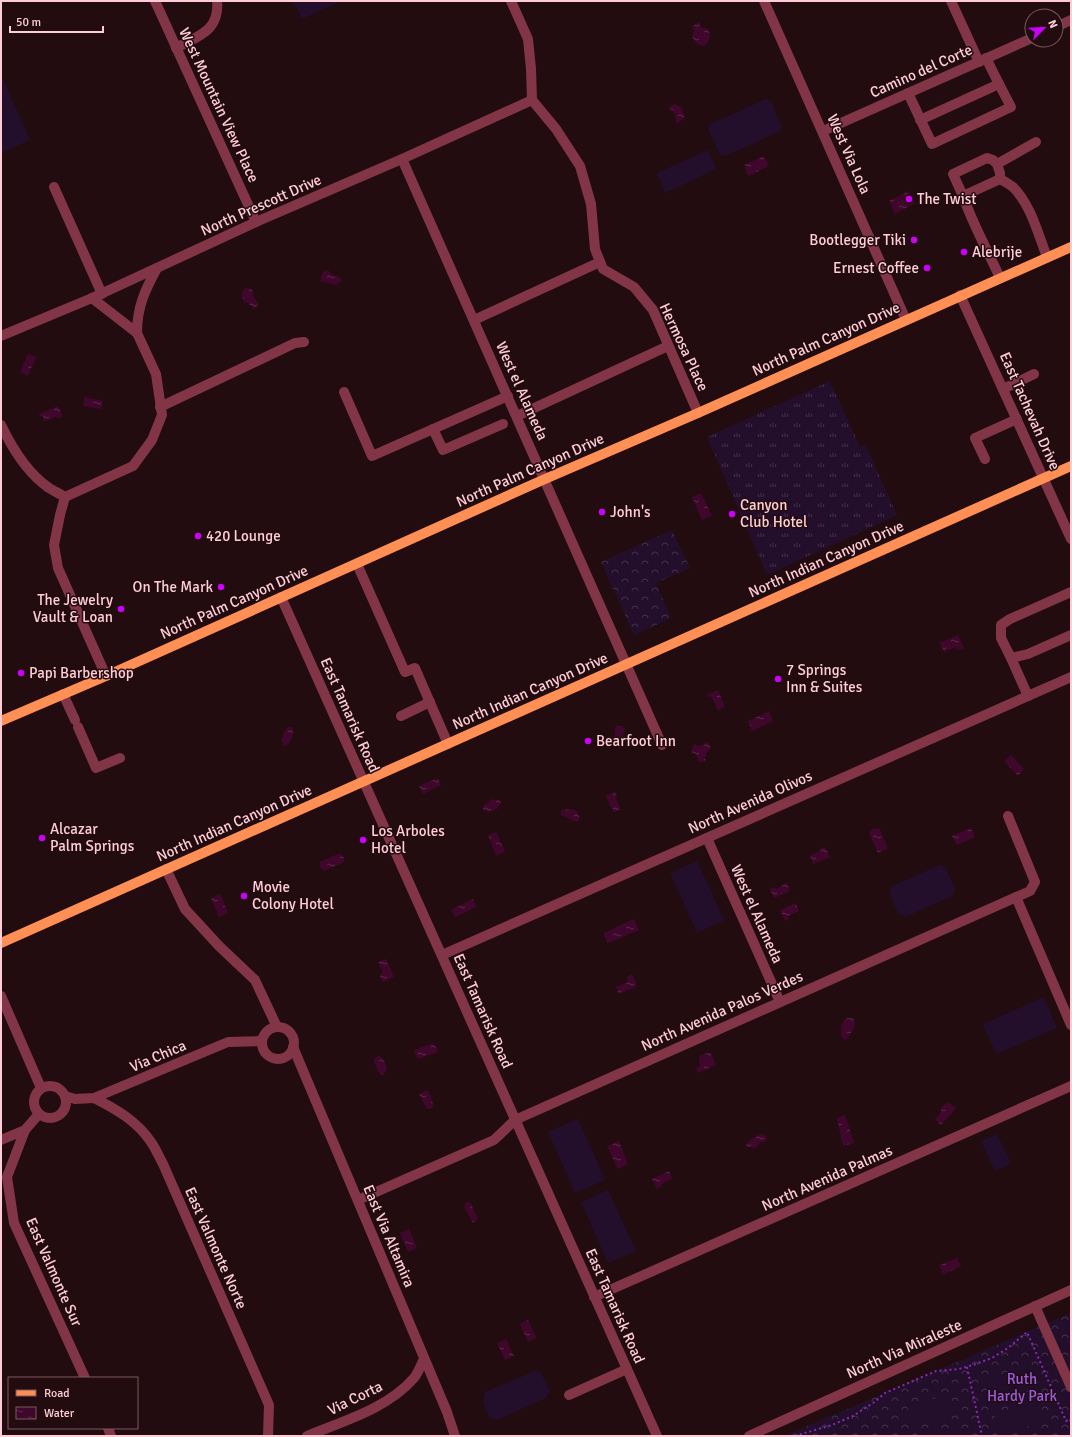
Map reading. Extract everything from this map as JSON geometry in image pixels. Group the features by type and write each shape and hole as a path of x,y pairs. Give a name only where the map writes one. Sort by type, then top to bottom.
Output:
{"main road":[{"name":"North Palm Canyon Drive","path":"1,721 106,676 545,479 698,413 960,295 1071,247"},
{"name":"North Indian Canyon Drive","path":"1,943 1071,466"}],"street":[{"name":"West Mountain View Place","path":"155,1 256,222"},
{"path":"176,48 203,34 211,27 218,9 217,1"},
{"path":"511,1 528,39 532,100"},
{"name":"West Via Lola","path":"764,1 906,320"},
{"path":"908,94 932,144 1011,107 999,84 983,60 951,1"},
{"name":"Camino del Corte","path":"823,131 1024,42"},
{"path":"920,120 999,84"},
{"name":"North Prescott Drive","path":"1,336 102,294 256,222 402,159 532,100"},
{"name":"Hermosa Place","path":"532,100 556,129 580,166 591,204 595,249 603,269 634,287 652,310 698,413"},
{"path":"997,164 1036,142"},
{"path":"1000,179 997,164 993,160 987,158 953,174 970,215 1000,278"},
{"name":"West el Alameda","path":"402,159 662,745"},
{"path":"963,196 1000,179"},
{"path":"1000,179 1012,186 1023,201 1036,227 1047,257"},
{"path":"54,186 102,294"},
{"path":"474,320 600,262"},
{"path":"106,676 58,568 54,545 65,497 133,466 152,440 162,416 156,374 137,333 137,324 144,292 157,268"},
{"name":"East Tachevah Drive","path":"960,295 1071,539"},
{"path":"92,298 137,333"},
{"path":"160,407 295,343 304,342"},
{"path":"517,416 668,346"},
{"path":"1003,389 1034,374"},
{"path":"344,392 372,456 508,396"},
{"path":"985,459 975,438 1017,419"},
{"path":"433,429 443,450 503,424"},
{"path":"1,425 24,464 48,488 65,497"},
{"path":"357,564 405,672 415,668 448,744"},
{"path":"1028,696 1001,638 1001,625 1010,619 1071,592"},
{"name":"East Tamarisk Road","path":"281,598 657,1436"},
{"path":"1011,658 1028,654 1071,635"},
{"name":"North Avenida Olivos","path":"442,955 1071,677"},
{"path":"63,694 96,768 120,758"},
{"path":"401,716 430,702"},
{"name":"North Avenida Palos Verdes","path":"358,1200 494,1140 515,1120 1030,891 1035,882 1008,816"},
{"name":"West el Alameda","path":"707,838 780,1002"},
{"path":"166,869 186,909 219,946 255,980 277,1027 267,1032 264,1036 262,1041 265,1052 273,1058 283,1058 288,1056 293,1047"},
{"path":"1016,897 1071,1025"},
{"path":"1,996 41,1088 34,1099 35,1110 39,1114 49,1118 59,1115 66,1106 65,1096"},
{"name":"East Via Altamira","path":"277,1027 287,1029 294,1042 293,1047 447,1412 455,1436"},
{"name":"Via Chica","path":"41,1088 53,1086 58,1088 65,1096 75,1099 94,1098 228,1042 262,1041"},
{"name":"North Avenida Palmas","path":"594,1297 1071,1086"},
{"name":"East Valmonte Norte","path":"94,1098 119,1110 139,1128 151,1142 170,1179 269,1405 268,1436"},
{"path":"1,1140 25,1130 39,1114"},
{"name":"East Valmonte Sur","path":"25,1130 7,1177 14,1223 85,1377"},
{"name":"North Via Miraleste","path":"749,1436 1071,1290"},
{"path":"1035,1306 1071,1387"},
{"name":"Via Corta","path":"307,1436 364,1413 393,1397 414,1377 424,1359"},
{"path":"569,1395 627,1369"}],"path":[{"path":"795,1436 848,1418 873,1404 885,1393 936,1371 967,1367 983,1362 998,1354 1018,1340 1026,1332 1066,1421 1070,1419 1071,1423"},
{"path":"967,1367 982,1436"}],"green space":[{"path":"293,1 341,1 302,19"},
{"path":"3,79 30,140 1,153 1,80"},
{"path":"766,99 771,101 782,127 780,131 726,156 720,155 708,129 710,124"},
{"path":"708,150 716,169 665,193 657,173"},
{"path":"830,381 860,447 865,444 897,515 767,575 707,437"},
{"path":"672,530 690,568 656,583 671,618 634,635 601,562"},
{"path":"697,861 724,920 697,933 670,873"},
{"path":"940,865 946,868 955,889 952,896 905,917 898,913 889,892 892,886"},
{"path":"1044,997 1057,1028 996,1054 983,1024"},
{"path":"578,1119 605,1180 575,1193 548,1132"},
{"path":"997,1134 1011,1164 995,1171 981,1141"},
{"path":"608,1190 636,1251 608,1263 581,1202"},
{"name":"Ruth Hardy Park","path":"1071,1313 1071,1436 784,1436"},
{"path":"1028,1369 1033,1389 990,1400 985,1380"},
{"path":"535,1371 541,1373 550,1391 546,1398 497,1420 489,1417 483,1402 485,1392"},
{"path":"950,1395 955,1415 911,1425 907,1405"},
{"path":"1036,1403 1041,1423 999,1434 994,1413"},
{"path":"958,1428 960,1436 925,1436"}],"water":[{"path":"700,22 701,27 708,29 710,34 708,41 703,46 696,43 692,37 694,30 692,26"},
{"path":"674,104 681,107 684,114 684,118 677,124 675,114 669,108"},
{"path":"764,156 769,166 748,176 744,165"},
{"path":"909,191 915,203 895,214 889,201"},
{"path":"328,270 331,274 341,278 340,283 337,282 337,285 320,281 323,272"},
{"path":"248,288 252,289 254,298 259,304 254,309 248,303 244,302 243,299 243,291"},
{"path":"28,354 36,357 28,376 20,372"},
{"path":"85,397 103,401 101,409 83,406"},
{"path":"58,406 62,415 60,419 56,417 45,421 43,420 43,416 40,416 39,414"},
{"path":"701,493 712,516 702,520 692,497"},
{"path":"958,635 964,648 957,650 956,647 944,652 940,643"},
{"path":"718,690 725,707 718,710 711,696 708,697 707,695"},
{"path":"769,711 773,721 752,731 748,721"},
{"path":"617,726 622,726 625,729 621,742 617,743 614,740 615,728"},
{"path":"289,727 292,727 293,729 292,737 287,745 283,746 283,735"},
{"path":"708,742 711,748 706,753 705,761 700,763 696,754 691,752 694,744 699,746"},
{"path":"1011,755 1024,769 1018,776 1004,761"},
{"path":"438,778 441,785 423,794 419,786"},
{"path":"615,792 620,808 615,812 613,811 606,797 607,795"},
{"path":"492,799 500,800 501,803 498,808 491,812 483,810 483,806"},
{"path":"573,809 578,813 580,819 577,822 561,815 561,810"},
{"path":"879,828 888,848 878,853 869,833 872,829"},
{"path":"971,828 975,837 957,845 952,836"},
{"path":"496,832 505,851 496,856 488,835"},
{"path":"825,847 830,857 813,864 810,856"},
{"path":"340,853 344,858 344,862 324,871 322,869 320,862"},
{"path":"787,883 790,891 774,898 770,889 774,887 776,889"},
{"path":"220,894 228,913 219,917 211,898"},
{"path":"473,899 476,907 455,917 451,910"},
{"path":"796,903 799,911 788,916 789,919 785,921 780,910"},
{"path":"634,919 639,930 609,943 607,942 604,933"},
{"path":"386,959 394,977 384,982 381,980 380,976 383,972 378,962"},
{"path":"632,974 637,986 619,994 616,987 628,982 627,977"},
{"path":"846,1018 853,1018 855,1021 855,1026 846,1040 842,1038 841,1030 843,1022"},
{"path":"434,1043 438,1052 418,1059 414,1052 415,1050"},
{"path":"710,1052 716,1065 698,1073 696,1068 700,1066 699,1056"},
{"path":"378,1056 383,1058 387,1069 383,1075 379,1073 374,1061"},
{"path":"428,1090 434,1106 430,1109 427,1109 419,1094"},
{"path":"949,1103 956,1108 941,1125 935,1119 940,1113 943,1105"},
{"path":"845,1115 854,1143 843,1146 837,1118"},
{"path":"762,1134 766,1136 767,1140 760,1143 755,1148 747,1147 746,1145 749,1141"},
{"path":"619,1141 628,1164 618,1169 607,1146"},
{"path":"669,1171 672,1179 661,1184 662,1186 657,1189 652,1179"},
{"path":"467,1202 471,1203 478,1218 473,1223 464,1206"},
{"path":"409,1229 417,1248 408,1252 400,1233"},
{"path":"957,1258 961,1266 943,1275 939,1265"},
{"path":"528,1320 536,1338 528,1342 520,1324"},
{"path":"506,1339 514,1356 505,1360 497,1343"}],"place":[{"name":"The Twist","path":"909,199"},
{"name":"Bootlegger Tiki","path":"914,240"},
{"name":"Alebrije","path":"964,252"},
{"name":"Ernest Coffee","path":"927,268"},
{"name":"John's","path":"602,512"},
{"name":"Canyon Club Hotel","path":"732,514"},
{"name":"420 Lounge","path":"198,536"},
{"name":"On The Mark","path":"221,587"},
{"name":"The Jewelry Vault & Loan","path":"121,609"},
{"name":"Papi Barbershop","path":"21,673"},
{"name":"7 Springs Inn & Suites","path":"778,679"},
{"name":"Bearfoot Inn","path":"588,741"},
{"name":"Alcazar Palm Springs","path":"42,838"},
{"name":"Los Arboles Hotel","path":"363,840"},
{"name":"Movie Colony Hotel","path":"244,896"}]}
